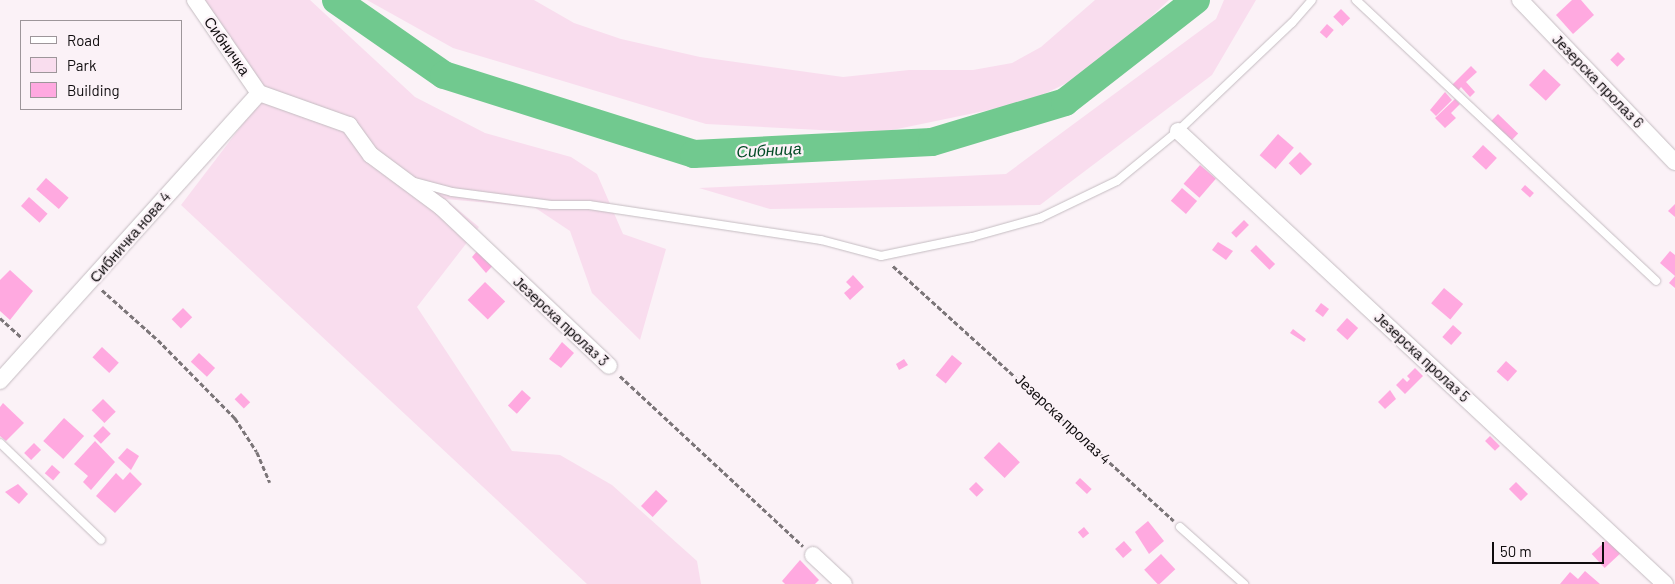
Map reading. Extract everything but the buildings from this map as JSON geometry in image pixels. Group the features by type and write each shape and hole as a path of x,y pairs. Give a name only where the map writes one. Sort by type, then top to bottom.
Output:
{"street":[{"name":"Сибничка","path":"195,0 259,93"},
{"name":"Језерска пролаз 6","path":"1520,0 1675,162"},
{"name":"Језерска пролаз 3","path":"259,93 349,124 371,155 409,180 609,366"},
{"name":"Сибничка нова 4","path":"0,381 92,281 259,93"},
{"name":"Језерска пролаз 5","path":"1178,131 1666,584"},
{"path":"813,556 844,584"}],"lane":[{"path":"409,180 452,192 551,206 589,205 822,240 881,256 972,237 1040,218 1117,181 1178,131 1292,23 1312,0"},
{"path":"1356,0 1656,281"},
{"path":"0,443 100,540"},
{"path":"1180,527 1244,584"}],"path":[{"name":"Језерска пролаз 4","path":"881,256 1180,527"},
{"path":"92,281 158,340 234,418 257,452 270,482"},
{"path":"0,318 32,346"},
{"name":"Језерска пролаз 3","path":"609,366 813,556"}],"green space":[{"path":"205,0 310,0 415,97 485,133 571,157 597,174 623,234 666,249 640,340 592,293 570,231 534,207 445,199 479,227 417,307 512,451 560,455 612,485 697,561 701,584 587,584 181,205 255,108 254,80"},
{"path":"367,0 534,0 574,23 621,39 700,57 843,77 909,70 973,70 1012,63 1041,47 1095,0 1169,0 1125,41 1077,78 1028,102 878,133 706,124 453,48"},
{"path":"1224,0 1256,0 1212,75 1040,205 770,209 699,188 1006,174 1216,19"}],"waterway":[{"name":"Сибница","path":"336,0 444,75 694,154 932,142 1065,102 1196,0"}]}
